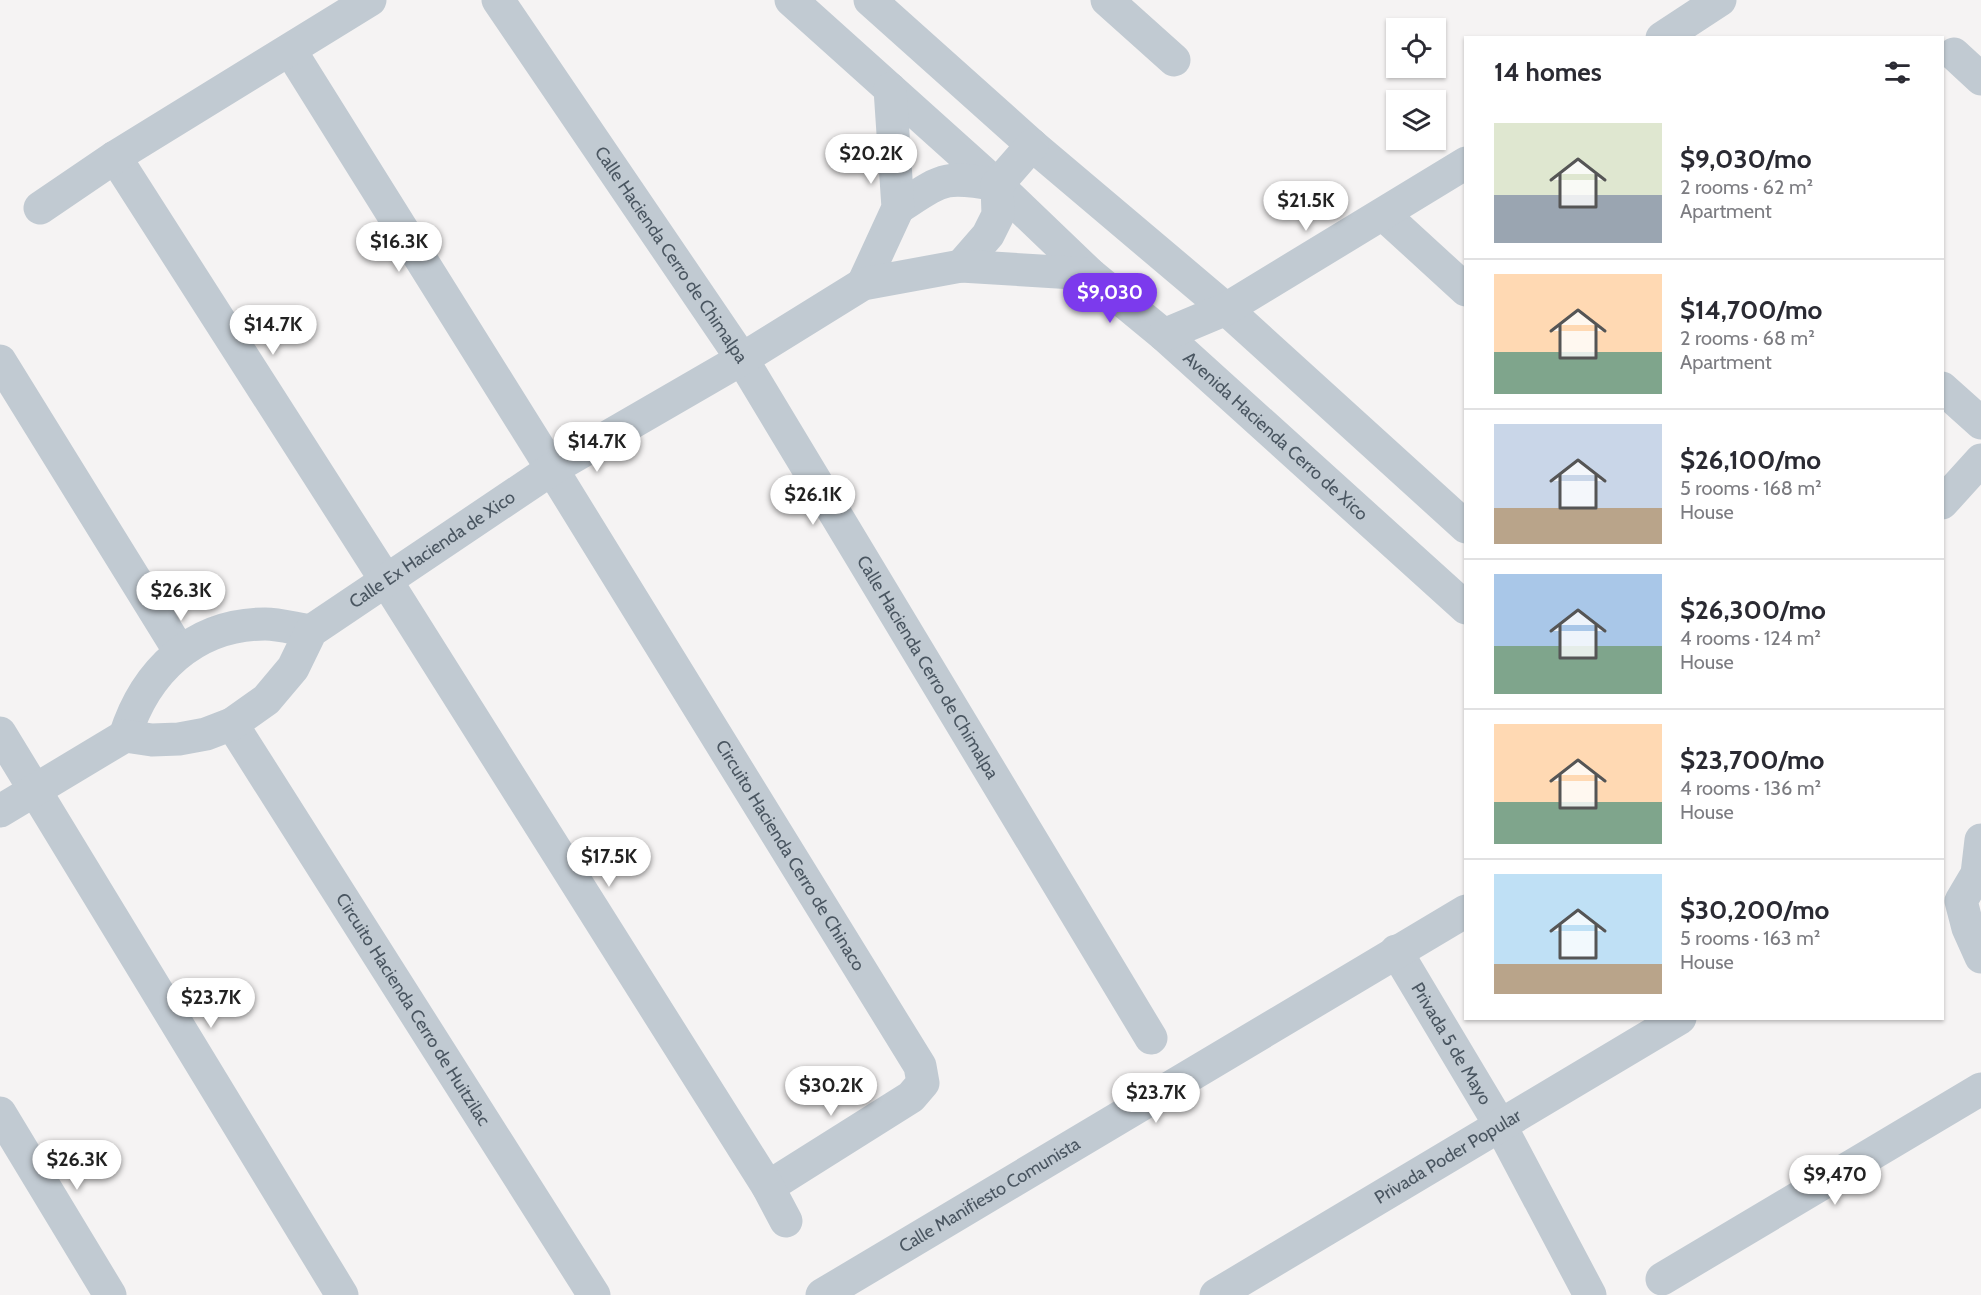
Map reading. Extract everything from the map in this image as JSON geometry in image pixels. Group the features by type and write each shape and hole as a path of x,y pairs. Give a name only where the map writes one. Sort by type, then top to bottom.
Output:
{"street":[{"path":"40,208 115,157 370,0"},
{"name":"Calle Hacienda Cerro de Chimalpa","path":"498,0 742,359 1151,1038"},
{"name":"Avenida Hacienda Cerro de Xico","path":"791,0 998,185 1090,274 1164,335 1464,606"},
{"path":"870,0 1032,145 1226,309 1464,525"},
{"path":"1665,36 1720,0"},
{"path":"1121,4 1174,60"},
{"path":"290,50 552,469"},
{"path":"1954,54 1981,79"},
{"path":"863,284 898,208 890,88"},
{"path":"961,266 988,235 998,215 998,185 1032,145"},
{"path":"115,157 387,582 768,1187 786,1221"},
{"path":"1164,335 1226,309 1464,164"},
{"path":"898,208 939,181 963,178 998,185"},
{"path":"1384,215 1464,288"},
{"name":"Calle Ex Hacienda de Xico","path":"311,631 552,469 742,359 863,284 961,266 1090,274"},
{"path":"0,361 180,652"},
{"path":"1944,390 1981,423"},
{"path":"1944,501 1981,460"},
{"name":"Circuito Hacienda Cerro de Chinaco","path":"552,469 920,1066 924,1083 911,1097 768,1187"},
{"path":"0,811 125,736 152,740 179,739 206,734 231,724 266,700 293,668 311,631 265,624 231,629 220,631 180,652 160,669 144,689 125,736"},
{"name":"Circuito Hacienda Cerro de Huitzilac","path":"231,724 594,1295"},
{"path":"0,733 342,1295"},
{"path":"1981,840 1979,873 1960,901 1968,928 1981,957"},
{"name":"Calle Manifiesto Comunista","path":"822,1295 1464,912"},
{"name":"Privada 5 de Mayo","path":"1396,951 1500,1125 1590,1295"},
{"name":"Privada Poder Popular","path":"1216,1295 1677,1020"},
{"path":"1662,1279 1981,1089"},
{"path":"0,1113 110,1295"}]}
